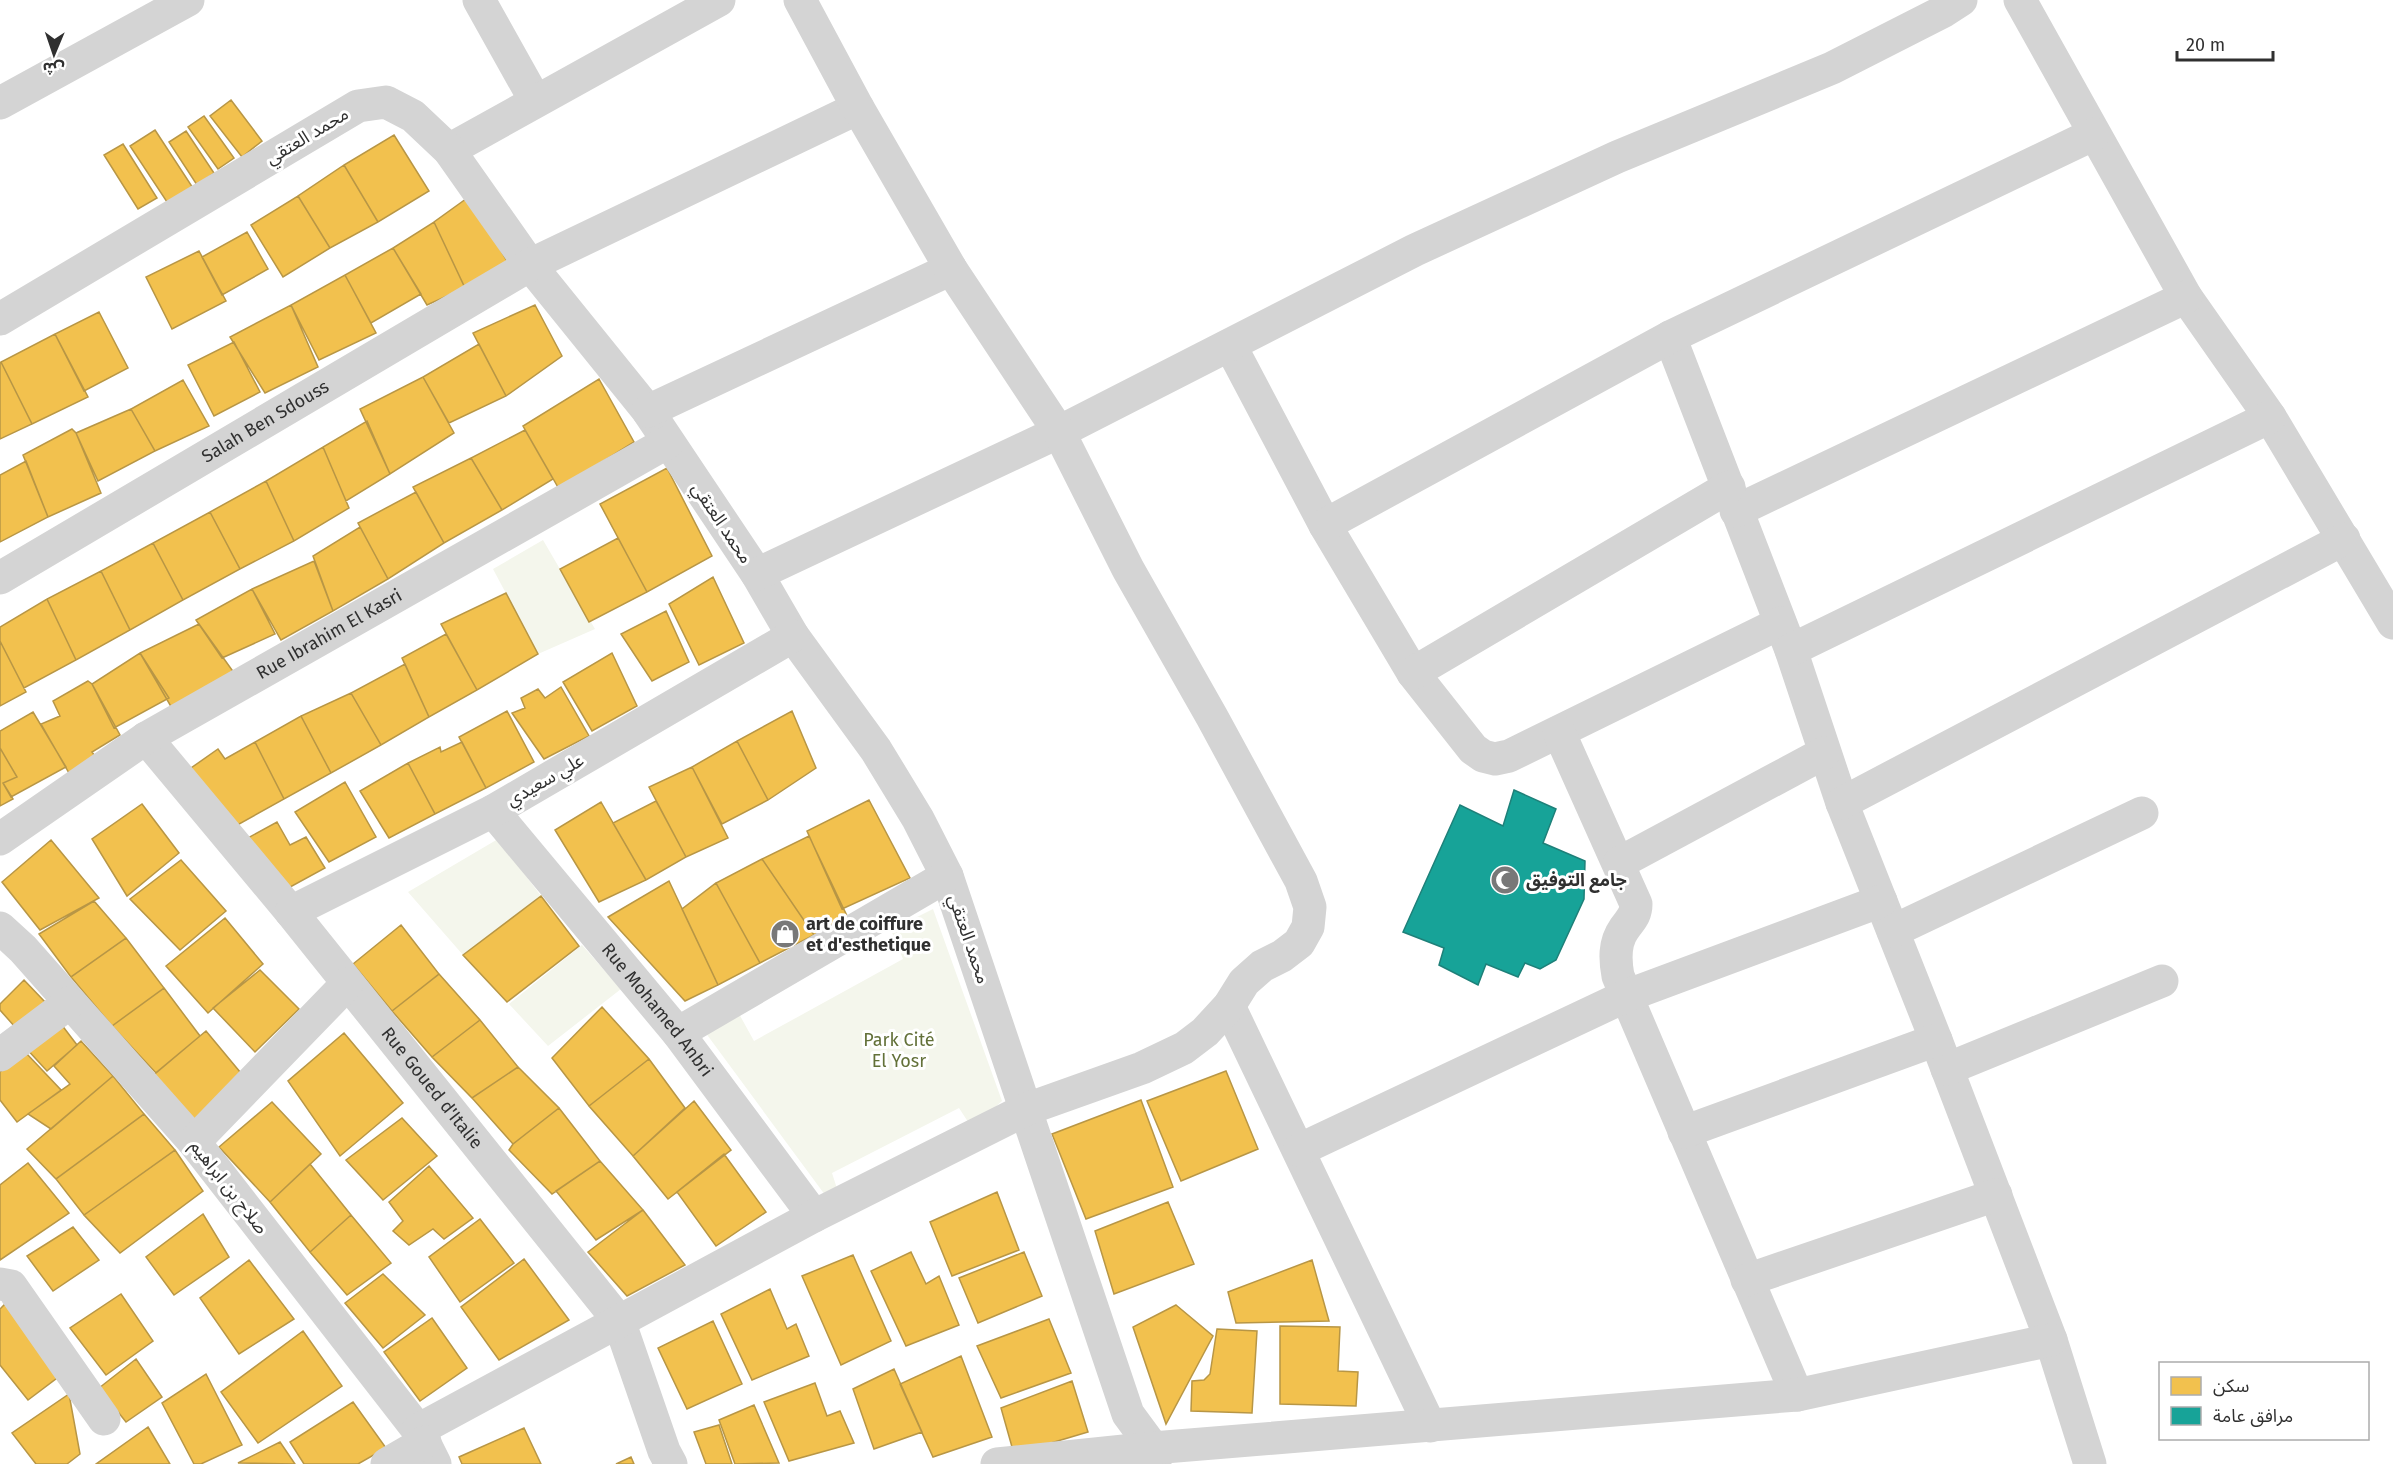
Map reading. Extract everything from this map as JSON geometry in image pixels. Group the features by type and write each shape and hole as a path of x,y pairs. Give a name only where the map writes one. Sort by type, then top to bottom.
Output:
{"street":[{"path":"0,103 188,0"},
{"path":"479,0 535,100"},
{"path":"448,150 720,0"},
{"path":"387,1464 426,1445 619,1321 814,1216 1027,1109 1142,1068 1184,1048 1205,1032 1229,1006 1244,982 1262,966 1282,956 1299,943 1308,927 1310,907 1301,881 1128,569 1059,432 951,269 858,108 800,0"},
{"path":"757,574 1059,432 1415,250 1617,157 1832,68 1944,11 1961,0"},
{"path":"2020,0 2186,297 2270,417 2393,623"},
{"name":"محمد العتقي","path":"0,319 358,106 386,102 413,116 448,150 530,265 648,411 757,574 793,636 876,750 918,819 947,876 1128,1414 1154,1456"},
{"name":"Salah Ben Sdouss","path":"0,578 530,265 858,108"},
{"path":"1325,525 1670,337 2094,134"},
{"path":"648,411 951,269"},
{"path":"1413,673 1733,499 2186,297"},
{"path":"1670,337 1785,637 1842,803 2052,1340 2090,1464"},
{"path":"1230,345 1325,525 1413,673 1462,738 1483,756 1495,759 1509,756 1559,732 1785,637 2270,417"},
{"name":"Rue Ibrahim El Kasri","path":"0,838 146,738 668,442"},
{"path":"1842,803 2344,538"},
{"name":"علي سعيدي","path":"291,912 493,811 793,636"},
{"path":"1559,732 1636,904 1634,917 1623,930 1615,953 1618,976 1797,1395"},
{"name":"Rue Goued d'Italie","path":"146,738 291,912 619,1321 664,1452 671,1464"},
{"path":"1619,863 1824,753"},
{"name":"Rue Mohamed Anbri","path":"493,811 678,1033 814,1216"},
{"path":"1299,1150 1626,996 1887,916 2142,813"},
{"path":"678,1033 947,876"},
{"name":"صلاح بن ابراهيم","path":"0,928 23,949 194,1142 426,1445"},
{"path":"1684,1132 1942,1054 2162,981"},
{"path":"194,1142 347,984"},
{"path":"0,1055 69,1003"},
{"path":"1229,1006 1430,1426"},
{"path":"1747,1280 1996,1196"},
{"path":"0,1284 10,1286 104,1419"},
{"path":"997,1464 1154,1456 1430,1426 1797,1395 2052,1340"},
{"name":"محمد العتقي","path":"1121,1458 1128,1414"}],"green space":[{"path":"543,540 595,629 538,654 493,569"},
{"path":"498,839 541,896 463,955 408,892"},
{"name":"Park Cité El Yosr","path":"933,909 1002,1101 972,1128 959,1108 832,1173 840,1198 828,1199 705,1032 738,1012 754,1041 903,959 891,930"},
{"path":"582,945 621,989 548,1046 509,1004"}],"building: سكن":[{"path":"231,100 262,141 242,157 210,116"},
{"path":"204,116 234,158 218,169 188,127"},
{"path":"155,130 193,188 169,205 130,146"},
{"path":"186,131 214,173 197,185 169,142"},
{"path":"394,135 429,191 378,222 344,165"},
{"path":"123,144 157,198 138,209 104,155"},
{"path":"344,165 378,222 330,248 298,196"},
{"path":"298,196 330,248 283,277 251,225"},
{"path":"470,196 508,263 465,288 434,222"},
{"path":"434,222 465,288 427,305 393,248"},
{"path":"247,232 268,269 222,295 202,257"},
{"path":"393,248 421,294 371,323 345,275"},
{"path":"199,251 226,301 172,329 146,277"},
{"path":"345,275 376,333 319,360 291,305"},
{"path":"291,305 318,367 265,393 230,337"},
{"path":"535,305 562,356 506,396 473,333"},
{"path":"99,312 128,368 84,391 55,334"},
{"path":"55,334 88,397 32,424 1,362"},
{"path":"234,342 260,392 214,416 188,365"},
{"path":"479,344 506,396 449,423 423,377"},
{"path":"0,363 32,424 0,439"},
{"path":"423,377 454,433 390,474 360,409"},
{"path":"599,379 634,442 559,489 523,426"},
{"path":"183,380 209,426 155,451 131,409"},
{"path":"131,409 155,451 98,481 76,433"},
{"path":"367,421 390,474 346,501 323,447"},
{"path":"72,429 76,433 101,493 48,517 23,455"},
{"path":"525,430 553,479 502,510 471,458"},
{"path":"323,447 349,508 294,541 266,481"},
{"path":"471,458 502,510 444,543 413,487"},
{"path":"26,461 48,517 0,542 0,475"},
{"path":"667,468 712,556 647,592 600,504"},
{"path":"266,481 294,541 240,569 210,512"},
{"path":"416,492 444,543 388,579 358,523"},
{"path":"210,512 240,569 183,600 153,543"},
{"path":"360,527 388,579 333,611 313,556"},
{"path":"618,538 647,592 589,622 560,569"},
{"path":"153,543 183,600 130,630 101,571"},
{"path":"314,561 333,611 281,640 252,589"},
{"path":"101,571 130,630 76,660 47,599"},
{"path":"713,577 744,643 699,665 669,604"},
{"path":"252,589 275,634 222,658 196,620"},
{"path":"506,593 538,654 477,690 441,624"},
{"path":"47,599 76,660 24,688 0,641 0,627"},
{"path":"666,611 689,662 652,681 621,634"},
{"path":"199,624 237,677 173,710 140,653"},
{"path":"446,634 477,690 429,717 402,658"},
{"path":"0,641 26,692 0,706"},
{"path":"140,653 169,698 114,728 92,684"},
{"path":"612,653 637,706 592,731 563,682"},
{"path":"405,664 429,717 381,745 351,693"},
{"path":"88,681 92,684 120,735 92,752 97,759 69,773 41,724 60,716 53,701"},
{"path":"561,687 589,736 544,759 512,713 525,708 521,698 538,689 545,698"},
{"path":"351,693 381,745 331,773 301,716"},
{"path":"507,711 534,762 486,788 459,737"},
{"path":"792,711 816,768 768,800 737,741"},
{"path":"33,712 66,767 11,797 3,783 17,777 0,748 0,731"},
{"path":"301,716 331,773 284,799 255,742"},
{"path":"737,741 768,800 722,824 692,767"},
{"path":"255,742 284,799 232,828 191,768 218,749 225,759"},
{"path":"462,742 486,788 435,814 408,763 440,747 441,752"},
{"path":"0,748 17,777 3,783 13,799 0,806"},
{"path":"408,763 435,814 389,838 360,791"},
{"path":"692,767 728,838 686,857 649,787"},
{"path":"345,782 376,837 329,862 295,812"},
{"path":"869,800 910,878 842,909 807,831"},
{"path":"656,801 686,857 646,880 613,823"},
{"path":"601,802 646,880 599,902 555,830"},
{"path":"142,804 179,853 127,896 92,839"},
{"path":"277,822 290,845 306,837 325,868 281,892 246,839"},
{"path":"809,836 848,918 814,935 762,859"},
{"path":"51,840 99,898 40,930 2,882"},
{"path":"762,859 814,935 760,963 716,883"},
{"path":"181,860 226,911 180,950 130,899"},
{"path":"669,881 718,985 685,1001 608,917"},
{"path":"716,883 760,963 718,985 682,909"},
{"path":"541,896 579,946 507,1002 463,955"},
{"path":"94,901 126,938 71,977 39,934"},
{"path":"225,918 263,964 208,1013 166,966"},
{"path":"401,925 439,974 392,1011 353,964"},
{"path":"126,938 164,988 112,1026 71,977"},
{"path":"260,970 299,1009 255,1052 213,1008"},
{"path":"439,974 480,1020 432,1057 392,1011"},
{"path":"24,980 45,1002 15,1027 0,1010 0,1004"},
{"path":"164,988 200,1036 156,1073 112,1026"},
{"path":"602,1007 649,1059 589,1106 552,1058"},
{"path":"58,1020 77,1045 47,1071 25,1047"},
{"path":"480,1020 518,1067 472,1098 432,1057"},
{"path":"206,1031 245,1078 194,1120 152,1076"},
{"path":"344,1033 403,1103 340,1156 288,1081"},
{"path":"81,1041 113,1076 51,1129 28,1114 70,1084 54,1066"},
{"path":"26,1053 61,1090 17,1122 0,1100 0,1072"},
{"path":"649,1059 685,1108 633,1156 589,1106"},
{"path":"518,1067 559,1108 513,1144 472,1098"},
{"path":"1226,1071 1258,1149 1181,1181 1147,1101"},
{"path":"113,1076 144,1114 56,1179 27,1149"},
{"path":"1141,1100 1173,1187 1086,1219 1052,1134"},
{"path":"694,1101 731,1150 668,1199 633,1156"},
{"path":"272,1102 321,1154 270,1202 219,1147"},
{"path":"559,1108 600,1161 552,1194 509,1150 513,1144"},
{"path":"144,1114 175,1150 84,1215 56,1179"},
{"path":"402,1118 437,1156 383,1200 346,1160"},
{"path":"175,1150 203,1191 120,1253 84,1215"},
{"path":"724,1154 766,1212 716,1246 677,1192"},
{"path":"600,1161 643,1210 596,1240 556,1191"},
{"path":"28,1163 69,1213 0,1260 0,1185"},
{"path":"310,1164 351,1215 310,1252 270,1202"},
{"path":"429,1166 473,1218 444,1239 433,1229 409,1245 393,1231 403,1221 389,1202"},
{"path":"997,1192 1019,1250 952,1276 930,1222"},
{"path":"1168,1202 1194,1264 1114,1294 1095,1231"},
{"path":"643,1210 685,1265 627,1296 588,1252"},
{"path":"203,1214 229,1257 174,1295 146,1257"},
{"path":"351,1215 391,1263 347,1295 310,1252"},
{"path":"480,1219 514,1263 460,1302 429,1257"},
{"path":"73,1227 99,1260 53,1291 27,1256"},
{"path":"911,1252 926,1284 939,1276 959,1325 906,1346 871,1271"},
{"path":"1024,1252 1042,1296 978,1323 959,1278"},
{"path":"853,1255 891,1341 841,1365 802,1276"},
{"path":"524,1259 569,1320 499,1360 461,1307"},
{"path":"249,1260 294,1319 239,1354 200,1298"},
{"path":"1312,1260 1329,1321 1236,1323 1228,1292"},
{"path":"383,1274 425,1315 383,1348 345,1303"},
{"path":"770,1289 787,1329 796,1324 809,1356 752,1380 721,1314"},
{"path":"121,1294 153,1341 106,1375 70,1328"},
{"path":"5,1304 61,1375 28,1400 0,1365 0,1309"},
{"path":"1176,1305 1213,1336 1166,1424 1133,1327"},
{"path":"432,1318 467,1368 420,1401 384,1352"},
{"path":"1049,1319 1071,1373 1001,1398 977,1346"},
{"path":"713,1321 742,1384 687,1409 658,1348"},
{"path":"1280,1326 1340,1327 1338,1371 1358,1372 1356,1406 1280,1404"},
{"path":"1217,1329 1257,1331 1252,1413 1191,1411 1192,1381 1204,1380 1210,1374"},
{"path":"303,1331 342,1386 258,1443 221,1392"},
{"path":"961,1356 992,1437 933,1457 900,1384"},
{"path":"136,1359 162,1397 126,1422 99,1388"},
{"path":"894,1369 922,1432 874,1449 853,1389"},
{"path":"206,1374 242,1445 201,1464 194,1464 162,1403"},
{"path":"1072,1381 1088,1432 1014,1454 1001,1408"},
{"path":"815,1383 827,1416 840,1411 854,1443 789,1461 764,1402"},
{"path":"69,1394 80,1454 67,1464 36,1464 12,1433"},
{"path":"353,1402 386,1448 358,1464 304,1464 290,1442"},
{"path":"754,1405 779,1463 735,1464 719,1420"},
{"path":"719,1425 732,1464 706,1464 694,1432"},
{"path":"148,1427 170,1464 96,1464"},
{"path":"524,1428 541,1464 462,1464 459,1457"},
{"path":"280,1442 295,1464 238,1463"},
{"path":"631,1457 634,1464 616,1464"}],"building: مرافق عامة":[{"name":"جامع التوفيق","path":"1514,790 1556,809 1543,843 1585,861 1584,899 1556,960 1540,969 1525,963 1518,977 1486,964 1478,985 1439,965 1444,948 1403,932 1460,805 1503,826"}],"place":[{"name":"جامع التوفيق","path":"1505,880"},
{"name":"art de coiffure et d'esthetique","path":"785,934"}]}
